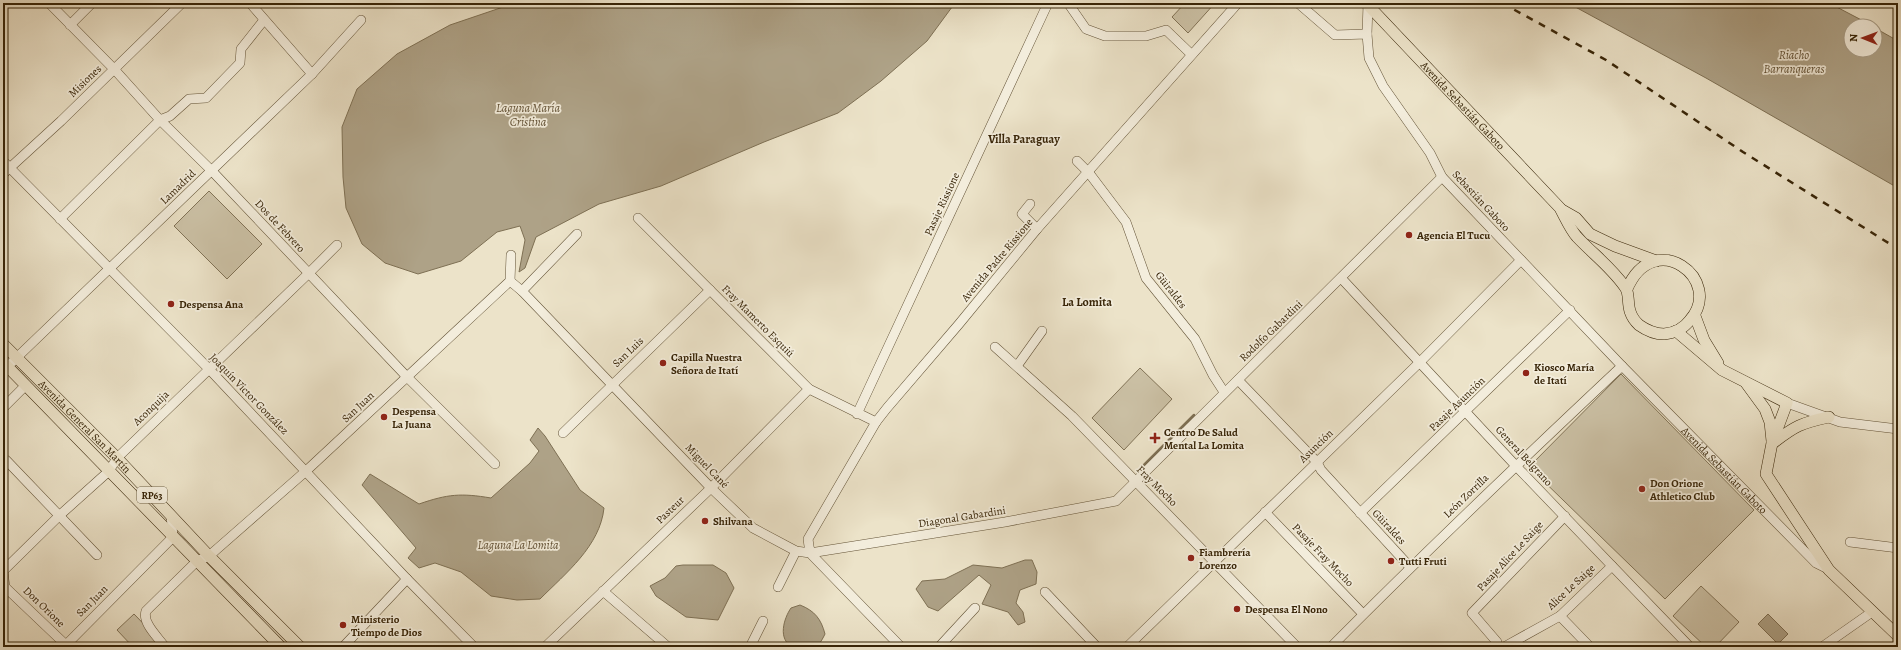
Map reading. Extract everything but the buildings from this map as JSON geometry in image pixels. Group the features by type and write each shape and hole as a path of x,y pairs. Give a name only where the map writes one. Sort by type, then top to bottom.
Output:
{"main road":[{"name":"Avenida Sebastián Gaboto","path":"1367,4 1560,208 1576,236 1610,267 1627,289"},
{"name":"Avenida Sebastián Gaboto","path":"1560,208 1576,218 1590,234 1615,246 1656,260 1673,261 1690,272 1696,281 1699,292 1699,304 1695,316"},
{"path":"1656,260 1643,266 1633,276 1627,289 1627,302 1630,314 1639,325 1650,332 1663,334 1676,332 1695,316 1704,340 1722,370"},
{"name":"Avenida Sebastián Gaboto","path":"1676,332 1722,370 1787,403 1772,443 1766,474 1829,570 1898,636"},
{"name":"Avenida General San Martín","path":"3,344 117,458 209,556 300,647"},
{"name":"Avenida General San Martín","path":"5,364 281,647"},
{"name":"Avenida Sebastián Gaboto","path":"1746,383 1765,409 1770,422 1772,443"},
{"path":"1772,443 1794,427 1809,421 1829,417"}],"street":[{"name":"Dos de Febrero","path":"49,3 114,69 160,120 212,171 408,378 495,464"},
{"path":"70,24 92,3"},
{"name":"Misiones","path":"5,167 61,121 182,3"},
{"path":"250,3 312,74"},
{"name":"Pasaje Rissione","path":"857,414 1048,3"},
{"path":"1068,3 1086,29 1105,36 1146,36 1166,30 1191,54"},
{"name":"Avenida Padre Rissione","path":"810,554 808,539 876,422 1036,229 1089,172 1191,54 1238,3"},
{"path":"1298,3 1335,35 1368,34"},
{"name":"Sebastián Gaboto","path":"1367,4 1369,58 1383,86 1430,153 1442,177 1622,366"},
{"path":"60,219 160,120 170,116 189,99 206,98 240,63 241,49 264,20"},
{"name":"Lamadrid","path":"5,364 16,358 110,270 312,74 361,20"},
{"name":"Güiraldes","path":"1077,161 1089,172 1126,222 1146,278 1194,339 1224,392"},
{"name":"Joaquín Víctor González","path":"5,167 60,219 209,369 407,579 474,647"},
{"name":"Rodolfo Gabardini","path":"1116,501 1224,392 1342,279 1442,177"},
{"path":"1030,204 1022,214 1036,229"},
{"name":"Fray Mamerto Esquiú","path":"638,218 809,389 857,414 876,422"},
{"path":"522,291 578,234"},
{"name":"Aconquija","path":"3,598 5,587 3,571 60,515 109,471 117,458 337,245"},
{"path":"510,281 511,255"},
{"name":"Asunción","path":"1127,647 1420,362 1520,260"},
{"name":"General Belgrano","path":"1342,279 1516,466 1690,647"},
{"name":"Miguel Cané","path":"510,281 522,291 711,488 753,528 796,551 810,554"},
{"name":"San Juan","path":"197,561 209,556 306,471 408,378 510,281"},
{"name":"San Luis","path":"563,433 710,290"},
{"name":"Pasaje Asunción","path":"1360,514 1467,412 1570,310"},
{"path":"1017,366 1042,332"},
{"name":"Fray Mocho","path":"996,347 1072,416 1297,647"},
{"name":"León Zorrilla","path":"1331,647 1410,567 1622,366"},
{"name":"Avenida Sebastián Gaboto","path":"1622,366 1816,563 1829,570"},
{"name":"Güiraldes","path":"1238,380 1317,462 1321,470 1410,567"},
{"path":"3,408 26,385"},
{"name":"Pasteur","path":"546,647 711,488 809,389"},
{"path":"1787,403 1840,422 1898,429"},
{"path":"6,460 97,555"},
{"name":"Diagonal Gabardini","path":"810,554 1005,522 1116,501"},
{"name":"Pasaje Fray Mocho","path":"1265,512 1363,614"},
{"path":"171,515 173,537"},
{"name":"Pasaje Alice Le Saige","path":"1497,647 1497,642 1472,613 1564,516"},
{"name":"San Juan","path":"65,646 173,537"},
{"path":"1850,542 1898,548"},
{"path":"778,587 796,551"},
{"path":"810,554 901,647"},
{"path":"165,647 146,622 144,616 146,610 197,561"},
{"name":"Alice Le Saige","path":"1504,647 1560,616 1612,566"},
{"path":"343,647 407,579"},
{"name":"Don Orione","path":"5,587 65,646"},
{"path":"603,591 668,647"},
{"path":"1045,592 1097,647"},
{"path":"939,647 975,608"},
{"path":"1822,647 1872,612"},
{"path":"1560,616 1590,647"},
{"path":"750,647 763,621"}],"shaded area":[{"path":"1185,3 1215,3 1188,33 1172,17"},
{"path":"209,191 262,244 227,279 174,226"},
{"path":"1140,368 1172,399 1124,450 1092,418"},
{"name":"Don Orione Athletico Club","path":"1621,374 1754,510 1665,599 1529,467"},
{"path":"1701,586 1739,622 1715,647 1706,647 1673,616"},
{"path":"134,614 163,644 161,647 133,647 117,630"}],"water":[{"name":"Laguna María Cristina","path":"515,3 955,3 927,41 881,81 838,113 764,142 661,186 599,204 536,237 525,268 519,272 525,240 520,226 497,232 461,261 418,274 385,263 362,244 346,208 343,177 342,127 357,89 397,54 450,25"},
{"name":"Riacho Barranqueras","path":"1568,3 1829,3 1858,18 1843,18 1843,58 1883,58 1883,33 1898,41 1898,188 1706,78"},
{"name":"Laguna La Lomita","path":"538,428 545,436 580,490 604,508 596,535 589,547 571,569 540,599 517,600 491,596 461,572 435,563 419,568 408,558 416,548 362,485 370,474 419,504 438,498 455,495 471,495 491,498 530,463 539,451 530,440"},
{"path":"1025,560 1032,560 1037,572 1036,584 1020,590 1016,603 1023,612 1025,622 1018,625 1008,612 982,604 991,585 979,575 938,611 928,607 916,589 922,581 945,579 973,565 1002,568"},
{"path":"713,565 726,573 734,588 718,620 686,617 656,596 650,586 665,578 676,566"},
{"path":"800,605 810,610 817,616 825,634 820,643 815,647 793,647 788,644 783,634 784,623 788,612 791,608"},
{"path":"1768,614 1788,634 1778,644 1758,624"}],"waterway":[{"path":"1139,470 1194,415"}],"railway":[{"path":"1502,3 1606,60 1743,152 1898,249"}],"place":[{"name":"Agencia El Tucu","path":"1409,235"},
{"name":"Despensa Ana","path":"171,304"},
{"name":"Capilla Nuestra Señora de Itatí","path":"663,363"},
{"name":"Kiosco María de Itatí","path":"1526,373"},
{"name":"Despensa La Juana","path":"384,417"},
{"name":"Centro De Salud Mental La Lomita","path":"1155,438"},
{"name":"Don Orione Athletico Club","path":"1642,489"},
{"name":"Shilvana","path":"705,521"},
{"name":"Fiambrería Lorenzo","path":"1191,558"},
{"name":"Tutti Fruti","path":"1391,561"},
{"name":"Despensa El Nono","path":"1237,609"},
{"name":"Ministerio Tiempo de Dios","path":"343,625"}],"district":[{"name":"Villa Paraguay","path":"1024,139"},
{"name":"La Lomita","path":"1087,302"}]}
